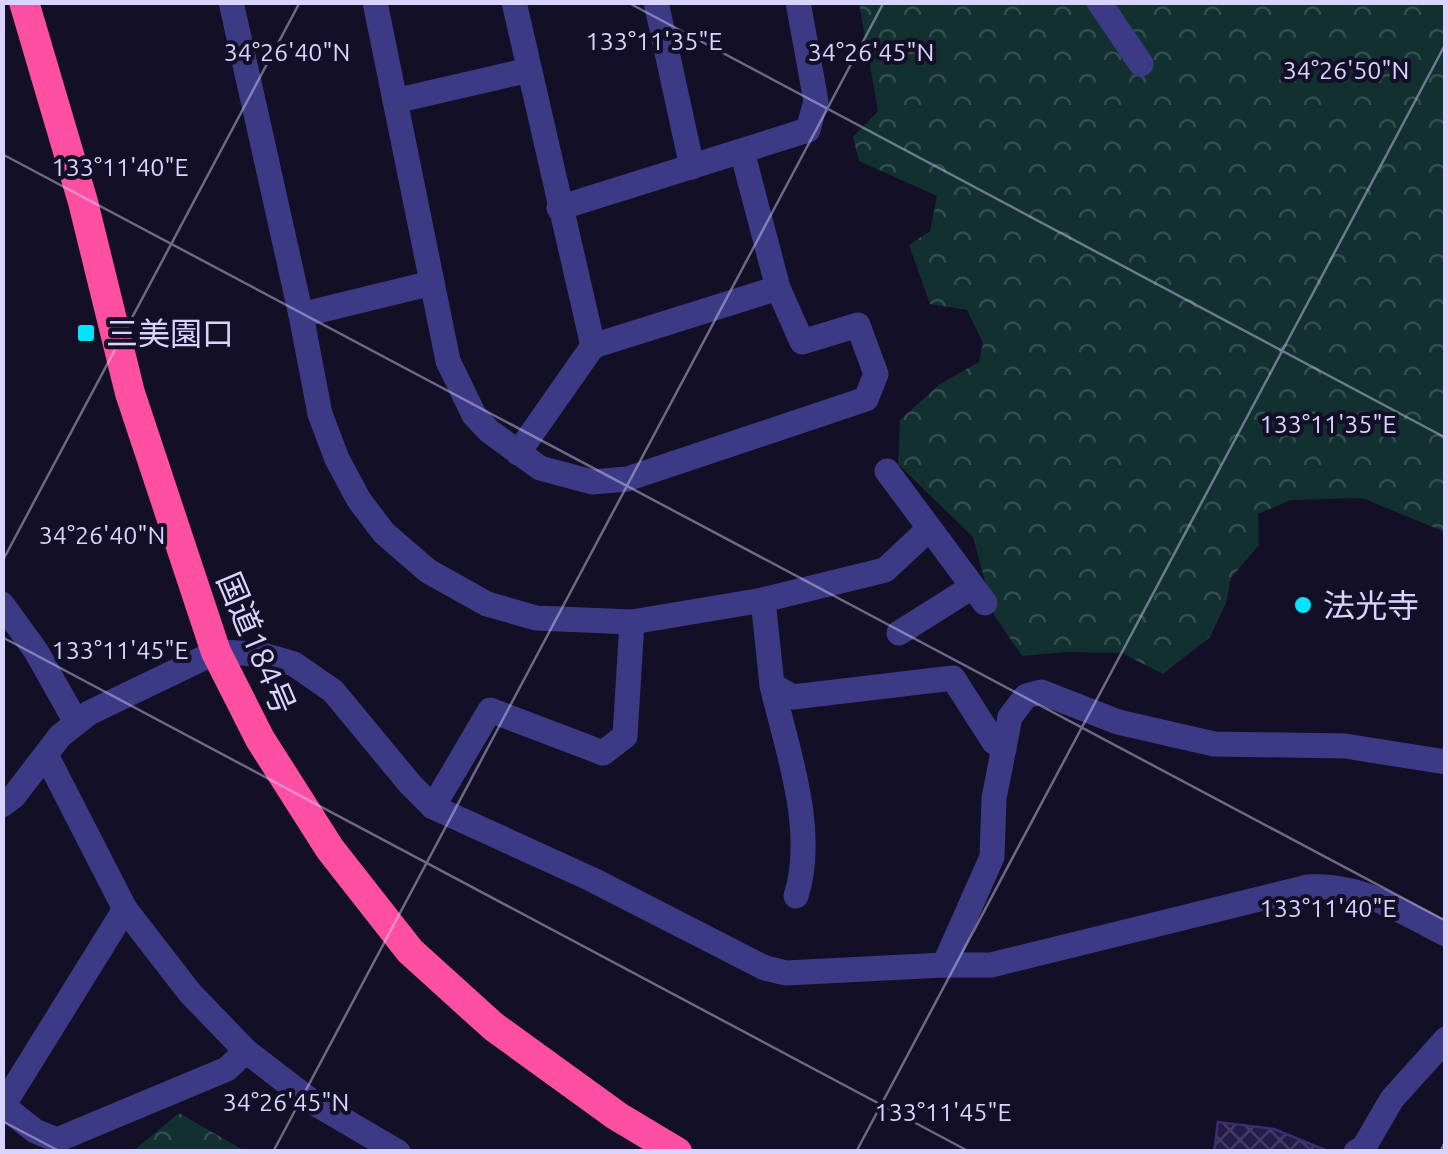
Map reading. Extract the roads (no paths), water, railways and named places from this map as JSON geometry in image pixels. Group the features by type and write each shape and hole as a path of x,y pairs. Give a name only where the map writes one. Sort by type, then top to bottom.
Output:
{"highway":[{"name":"国道184号","path":"24,2 83,202 130,393 216,652 260,739 330,849 410,951 494,1028 617,1116 677,1152"}],"street":[{"path":"231,2 320,414 358,500 384,533 428,571 487,604 536,618 632,622 762,600 885,570 929,529"},
{"path":"374,2 448,362 474,415 540,468 592,482 627,479 866,399 876,374 858,326 802,342 778,288 742,152"},
{"path":"514,2 593,346"},
{"path":"656,2 692,167"},
{"path":"560,208 808,130 816,101 798,2"},
{"path":"1099,2 1141,64"},
{"path":"395,100 529,70"},
{"path":"301,315 432,282"},
{"path":"518,454 593,346 778,288"},
{"path":"886,471 979,595 899,632"},
{"path":"762,600 772,685 801,814 802,879 796,896"},
{"path":"2,604 36,651 76,722"},
{"path":"432,807 490,710 603,753 625,736 632,622"},
{"path":"2,805 76,722 216,652 260,654 294,664 333,691 432,807 591,879 765,968 786,973 991,966 1308,887 1337,886 1371,895 1446,934"},
{"path":"772,685 794,697 953,678 994,742 1004,749"},
{"path":"944,965 992,857 994,798 1010,717 1026,696 1041,692 1118,722 1214,744 1345,746 1446,762"},
{"path":"46,755 125,909 190,993 246,1052 311,1101 398,1152"},
{"path":"125,909 3,1106 35,1131 56,1140 227,1069 246,1052"},
{"path":"1356,1152 1364,1147 1392,1099 1446,1039"}],"place":[{"name":"三美園口","path":"86,333"},
{"name":"法光寺","path":"1303,605"}]}
